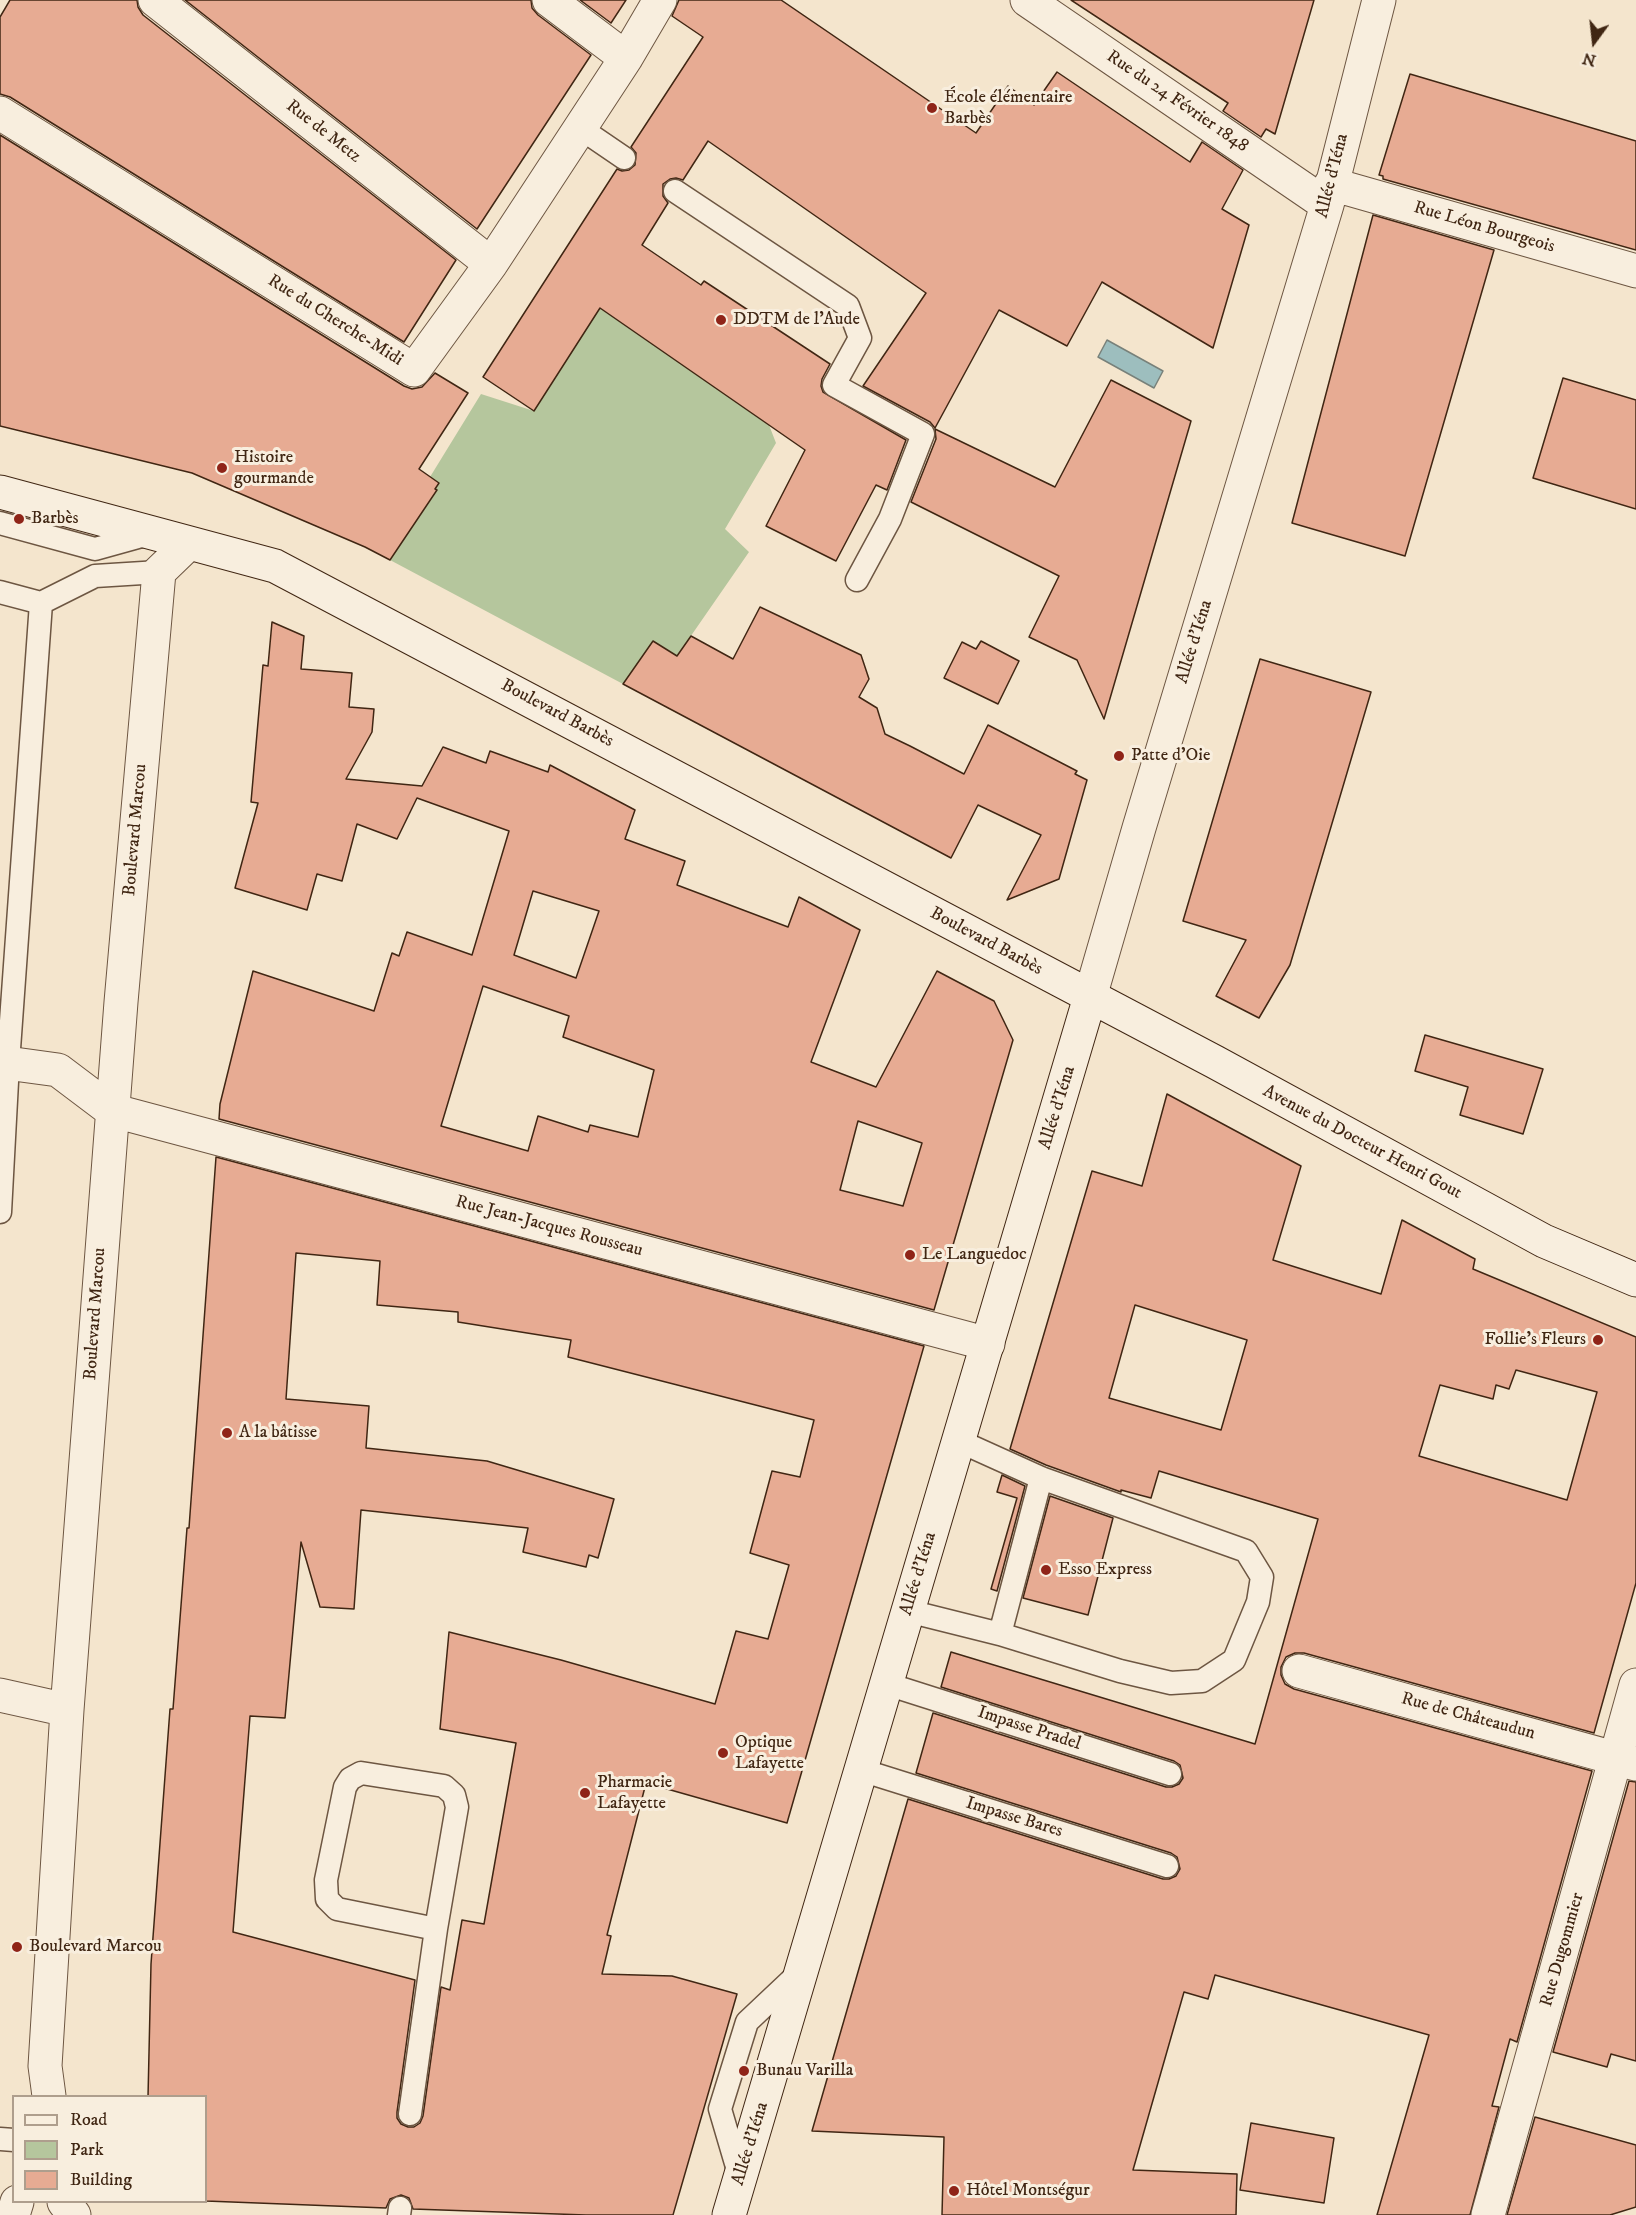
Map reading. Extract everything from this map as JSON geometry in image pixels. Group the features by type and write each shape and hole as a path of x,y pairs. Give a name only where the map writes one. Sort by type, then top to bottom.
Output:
{"street":[{"name":"Rue de Metz","path":"155,0 491,264"},
{"path":"549,0 626,58"},
{"name":"Rue du Cherche-Midi","path":"0,113 414,370 491,264 626,58 660,0"},
{"name":"Rue du 24 Février 1848","path":"1027,0 1329,194"},
{"name":"Allée d'Iéna","path":"729,2215 988,1344 1145,805 1329,194 1379,0"},
{"name":"Rue Léon Bourgeois","path":"1329,194 1636,271"},
{"name":"Boulevard Barbès","path":"0,492 149,534 275,566 1090,997"},
{"path":"159,572 188,544"},
{"name":"Boulevard Marcou","path":"44,2086 67,1710 111,1110 159,572"},
{"name":"Avenue du Docteur Henri Gout","path":"1090,997 1544,1241 1636,1280"},
{"path":"4,1063 58,1070 111,1110"},
{"name":"Rue Jean-Jacques Rousseau","path":"111,1110 988,1344"},
{"name":"Rue de Châteaudun","path":"1299,1671 1627,1761"},
{"name":"Rue Dugommier","path":"1488,2215 1627,1761 1636,1685"},
{"path":"0,1695 67,1710"},
{"path":"65,2203 74,2215"}],"lane":[{"path":"580,128 624,158"},
{"path":"675,192 848,306 860,338 834,385 923,434 890,519 857,580"},
{"path":"0,523 95,549 149,534"},
{"path":"0,592 41,603 95,576 159,572"},
{"path":"0,1212 4,1063 41,603"},
{"path":"908,1611 1000,1635 1130,1674 1171,1683 1202,1681 1234,1660 1258,1602 1262,1577 1246,1551 1041,1478 959,1441"},
{"path":"1000,1635 1041,1478"},
{"name":"Impasse Pradel","path":"886,1684 1170,1774"},
{"name":"Impasse Bares","path":"861,1770 1167,1866"},
{"path":"410,2114 436,1929 457,1807 454,1795 444,1786 361,1773 350,1779 345,1787 327,1880 327,1899 337,1909 436,1929"}],"green space":[{"path":"600,308 769,425 776,443 725,529 749,552 677,656 653,641 623,684 390,560 437,491 435,489 439,483 430,477 481,394 534,411"}],"water":[{"path":"1107,340 1163,371 1154,388 1098,357"}],"building":[{"path":"10,0 137,0 143,15 456,260 404,342 10,97 0,94 0,17"},
{"path":"185,0 531,0 532,8 538,15 591,55 477,229"},
{"path":"580,0 626,0 611,23"},
{"path":"679,0 781,0 976,133 1008,86 1034,105 1057,72 1190,162 1202,142 1243,170 1222,209 1249,225 1213,348 1102,282 1067,346 999,310 935,428 930,422 863,386 926,293 708,141 683,180 670,179 663,184 663,196 668,203 642,245 701,285 704,281 830,364 822,379 823,392 906,440 887,490 876,485 836,561 766,526 805,450 600,308 534,411 483,377 617,169 629,170 635,165 636,153 631,147 703,37 672,16"},
{"path":"1071,0 1314,0 1275,134 1266,129 1261,137 1223,111 1228,103"},
{"path":"1410,74 1636,141 1636,250 1383,179 1383,176 1379,175"},
{"path":"0,135 404,386 412,389 422,387 435,373 468,393 419,469 439,483 435,489 437,490 390,560 365,547 192,473 0,426"},
{"path":"1373,215 1494,250 1405,556 1292,523"},
{"path":"1563,378 1636,400 1636,509 1533,478"},
{"path":"1111,380 1191,421 1104,719 1077,660 1029,637 1059,576 911,502 936,439 935,429 1055,487"},
{"path":"760,607 861,655 869,679 859,697 877,708 885,734 964,774 988,725 1077,771 1075,774 1087,780 1059,879 1007,900 1041,835 978,805 951,858 623,684 653,641 677,656 691,636 733,659"},
{"path":"272,622 304,636 301,669 352,673 349,707 374,709 372,732 346,779 422,786 443,747 486,763 490,751 548,772 550,765 635,810 625,839 685,861 677,885 788,927 799,897 860,930 811,1062 876,1087 937,971 994,1001 1013,1040 934,1310 219,1119 220,1104 253,971 374,1011 392,953 399,956 407,932 472,955 509,831 417,798 397,839 357,824 342,881 317,874 307,910 235,888 258,803 251,802 263,665 268,666","holes":["533,891 599,911 576,978 514,955","483,986 569,1016 563,1037 654,1070 638,1137 590,1125 588,1132 538,1116 528,1151 441,1126","858,1121 922,1143 903,1206 840,1190"]},
{"path":"981,641 1019,661 998,704 944,678 962,642 976,649"},
{"path":"1260,659 1371,692 1290,965 1259,1018 1216,996 1246,940 1183,921"},
{"path":"1425,1035 1543,1069 1523,1134 1460,1115 1468,1087 1415,1071"},
{"path":"1167,1094 1301,1166 1273,1260 1381,1294 1402,1220 1475,1259 1473,1269 1636,1337 1636,1583 1594,1733 1304,1653 1295,1653 1286,1657 1281,1667 1281,1675 1285,1684 1294,1689 1592,1771 1517,2042 1510,2039 1492,2106 1499,2107 1470,2215 1377,2215 1429,2035 1215,1975 1208,1999 1184,1992 1133,2170 1237,2174 1236,2215 942,2215 944,2137 812,2131 908,1799 1163,1879 1176,1876 1180,1869 1177,1857 1171,1853 916,1773 933,1713 1166,1787 1179,1784 1183,1778 1180,1765 1174,1761 941,1687 951,1652 1255,1744 1318,1519 1159,1471 1151,1498 1121,1490 1121,1492 1046,1465 1010,1449 1092,1171 1142,1186","holes":["1135,1305 1247,1340 1221,1430 1109,1398","1516,1370 1597,1392 1567,1500 1419,1456 1440,1385 1493,1399 1496,1385 1509,1389"]},
{"path":"216,1157 924,1346 787,1823 646,1783 607,1935 611,1936 602,1974 672,1976 737,1994 673,2215 586,2215 413,2209 409,2198 401,2195 390,2199 386,2208 207,2201 207,2095 148,2095 151,1964 170,1709 173,1709 187,1528 189,1528","holes":["296,1253 380,1261 377,1305 458,1312 458,1322 571,1340 568,1357 814,1420 800,1477 772,1471 750,1553 789,1565 768,1639 736,1631 715,1704 561,1660 449,1632 440,1729 516,1743 484,1924 462,1920 450,1990 441,1987 423,2116 420,2123 414,2127 401,2124 397,2118 397,2112 415,1980 233,1932 250,1716 285,1718 301,1542 320,1607 354,1609 361,1510 528,1528 523,1552 586,1567 589,1555 598,1558 614,1499 487,1461 366,1448 369,1406 286,1399"]},
{"path":"1002,1475 1025,1486 997,1591 991,1589 1017,1498 997,1492"},
{"path":"1050,1496 1113,1518 1088,1615 1023,1598"},
{"path":"1629,1781 1636,1782 1636,2061 1611,2054 1607,2067 1553,2052"},
{"path":"1535,2117 1636,2145 1636,2207 1610,2215 1507,2215"},
{"path":"1251,2123 1334,2138 1324,2203 1240,2190"}],"place":[{"name":"École élémentaire Barbès","path":"932,108"},
{"name":"DDTM de l'Aude","path":"721,320"},
{"name":"Histoire gourmande","path":"222,468"},
{"name":"Barbès","path":"19,519"},
{"name":"Patte d'Oie","path":"1119,756"},
{"name":"Le Languedoc","path":"910,1255"},
{"name":"Follie's Fleurs","path":"1598,1340"},
{"name":"A la bâtisse","path":"227,1433"},
{"name":"Esso Express","path":"1046,1570"},
{"name":"Optique Lafayette","path":"723,1753"},
{"name":"Pharmacie Lafayette","path":"585,1793"},
{"name":"Boulevard Marcou","path":"17,1947"},
{"name":"Bunau Varilla","path":"744,2071"},
{"name":"Hôtel Montségur","path":"954,2191"}]}
